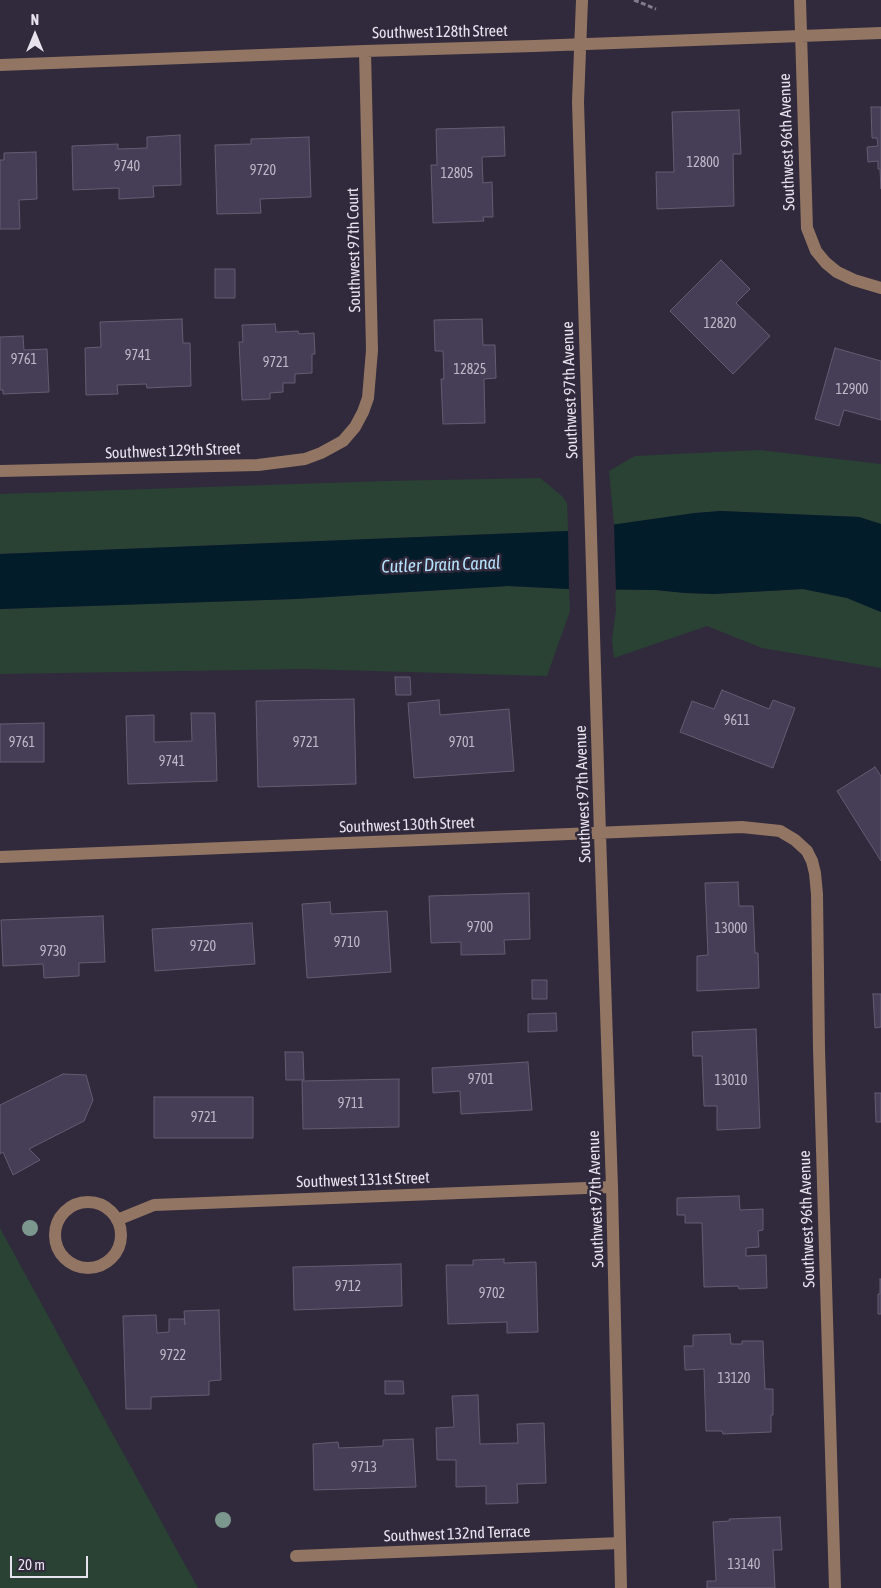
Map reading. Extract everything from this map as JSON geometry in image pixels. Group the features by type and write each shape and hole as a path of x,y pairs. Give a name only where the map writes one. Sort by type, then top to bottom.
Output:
{"street":[{"name":"Southwest 97th Avenue","path":"582,0 578,102 612,1187 621,1588"},
{"name":"Southwest 96th Avenue","path":"800,0 807,228 816,251 826,263 854,280 881,288"},
{"name":"Southwest 128th Street","path":"0,65 365,50 881,33"},
{"name":"Southwest 97th Court","path":"343,441 355,427 363,412 368,398 371,375 372,330 365,50"},
{"name":"Southwest 129th Street","path":"0,472 258,465 305,459 320,454 343,441"},
{"name":"Southwest 130th Street","path":"0,857 742,828 780,831 795,840 807,851"},
{"name":"Southwest 96th Avenue","path":"807,851 815,873 817,894 819,1069 834,1588"},
{"name":"Southwest 131st Street","path":"117,1220 154,1205 612,1187"},
{"path":"81,1202 92,1202 102,1205 111,1211 117,1220 120,1230 120,1242 116,1252 98,1266 76,1266 66,1260 59,1252 55,1242 54,1231 57,1221 63,1212 72,1206 81,1202"},
{"name":"Southwest 132nd Terrace","path":"296,1556 620,1543"}],"path":[{"path":"634,0 656,9"}],"green space":[{"path":"759,450 881,464 881,524 859,517 721,511 614,525 609,471 635,456"},
{"path":"540,478 562,496 567,503 568,531 0,554 0,494 385,481"},
{"path":"508,586 569,589 570,611 547,676 304,669 0,674 0,609 295,599"},
{"path":"615,589 714,594 803,589 847,598 881,612 881,668 762,648 707,626 614,658 612,640 616,610"},
{"path":"0,1228 111,1431 198,1588 0,1588"}],"water":[{"name":"Cutler Drain Canal","path":"721,511 859,517 881,524 881,612 847,598 803,589 714,594 656,590 508,586 295,599 0,609 0,554 568,531"}],"pier":[{"path":"614,523 616,592 569,592 568,529"}],"building":[{"path":"871,107 881,107 881,189 878,161 868,162 867,147 878,146 877,138 872,138"},
{"path":"739,110 741,154 733,154 734,206 657,209 656,172 674,172 672,112"},
{"path":"504,127 505,156 482,157 483,183 492,182 493,217 483,217 484,221 433,223 431,165 437,165 436,129"},
{"path":"180,135 181,185 153,186 154,197 119,199 119,188 73,190 72,146 118,144 118,149 147,148 147,137"},
{"path":"309,137 311,197 260,199 261,213 217,214 215,145 251,144 251,139"},
{"path":"36,152 37,199 19,200 20,229 0,229 0,160 4,160 4,153"},
{"path":"721,260 750,289 736,303 770,336 733,374 670,311"},
{"path":"215,269 235,269 235,298 215,298"},
{"path":"182,319 183,343 190,343 191,386 147,388 146,384 117,385 118,394 86,395 85,348 101,347 100,322"},
{"path":"482,319 483,345 495,345 496,378 484,379 485,423 443,424 441,379 444,379 443,351 435,351 434,320"},
{"path":"275,324 276,332 298,331 299,334 314,333 315,354 312,354 312,373 295,374 295,383 283,383 283,392 270,393 270,399 242,400 239,342 243,342 242,325"},
{"path":"23,336 24,350 47,349 49,392 3,394 3,390 0,390 0,337"},
{"path":"835,348 881,361 881,420 844,410 839,426 815,419"},
{"path":"395,677 410,677 411,695 396,695"},
{"path":"722,690 769,709 773,700 795,708 773,768 680,732 692,701 714,709"},
{"path":"354,699 356,784 258,787 256,701"},
{"path":"439,700 440,715 509,709 514,771 414,778 408,703"},
{"path":"191,713 215,713 217,781 128,784 126,716 154,715 154,742 192,741"},
{"path":"44,723 44,762 0,762 0,724"},
{"path":"875,767 881,776 881,861 837,791"},
{"path":"738,882 739,906 753,906 755,953 758,953 759,988 697,991 697,956 708,955 705,883"},
{"path":"529,893 530,939 504,940 505,954 461,955 461,942 431,943 429,896"},
{"path":"330,902 331,914 387,911 391,972 307,978 302,904"},
{"path":"103,916 105,962 79,963 79,976 44,978 43,964 3,966 1,920"},
{"path":"252,923 255,964 155,971 152,929"},
{"path":"532,980 547,980 547,999 532,999"},
{"path":"873,994 881,994 881,1027 875,1028"},
{"path":"556,1013 557,1031 528,1032 528,1014"},
{"path":"756,1029 760,1128 717,1130 717,1106 704,1106 702,1056 693,1056 692,1032"},
{"path":"285,1052 303,1052 304,1080 286,1080"},
{"path":"528,1062 532,1110 461,1114 460,1091 433,1093 432,1068"},
{"path":"63,1074 86,1075 93,1100 84,1121 29,1149 40,1160 13,1175 3,1152 0,1154 0,1105"},
{"path":"399,1079 399,1127 303,1129 302,1081"},
{"path":"875,1093 881,1093 881,1122 876,1122"},
{"path":"154,1097 253,1097 253,1138 154,1138"},
{"path":"739,1196 740,1210 763,1209 763,1230 758,1231 759,1247 746,1248 746,1256 766,1255 767,1288 739,1289 738,1286 704,1287 702,1223 685,1223 685,1215 677,1215 677,1198"},
{"path":"504,1259 504,1263 536,1262 538,1332 507,1333 507,1322 448,1324 446,1265 473,1265 473,1260"},
{"path":"401,1264 402,1306 294,1310 293,1267"},
{"path":"880,1279 881,1314 878,1314 878,1294 880,1294"},
{"path":"219,1310 221,1380 209,1381 209,1395 151,1397 151,1409 126,1409 123,1316 156,1315 157,1333 169,1332 169,1319 184,1319 185,1325 184,1311"},
{"path":"730,1334 731,1344 742,1344 742,1341 763,1341 765,1389 773,1389 771,1432 723,1434 722,1431 706,1431 704,1369 685,1370 684,1346 693,1346 693,1335"},
{"path":"385,1381 403,1381 404,1394 385,1394"},
{"path":"478,1395 480,1444 518,1443 517,1424 544,1423 546,1483 517,1484 518,1503 486,1504 486,1486 456,1487 456,1460 437,1460 436,1428 454,1427 452,1396"},
{"path":"413,1439 416,1487 314,1490 313,1444 338,1442 339,1448 383,1446 383,1440"},
{"path":"780,1517 782,1550 773,1550 775,1588 707,1588 707,1581 716,1581 713,1522 730,1521 729,1519"}]}
